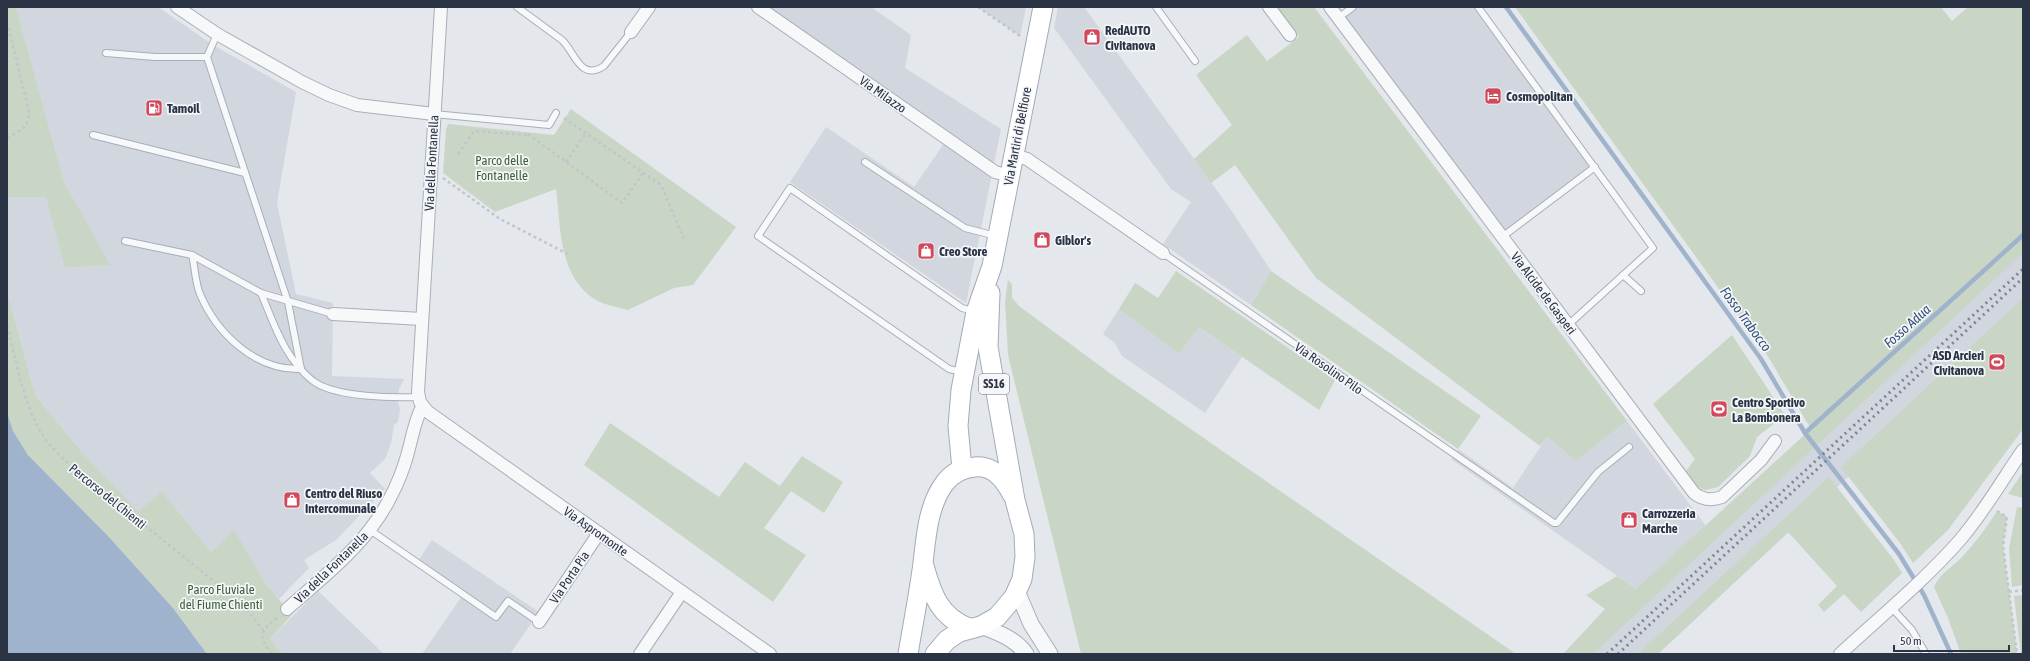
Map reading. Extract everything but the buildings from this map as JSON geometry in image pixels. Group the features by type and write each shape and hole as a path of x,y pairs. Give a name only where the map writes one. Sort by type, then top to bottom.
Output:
{"main road":[{"name":"Via Martiri di Belfiore","path":"1015,500 1006,482 994,472 976,466 962,469 958,413 964,372 976,312 992,266 1043,7"},
{"name":"Via Martiri di Belfiore","path":"975,627 997,617 1007,607 1017,591 1022,579 1025,557 1024,534 1015,500 988,347 992,266"},
{"path":"908,654 927,530 936,498 943,484 952,475 962,469"},
{"path":"923,563 929,584 945,614 956,623 975,627"},
{"name":"SS16","path":"935,654 952,636 975,627"}],"street":[{"path":"177,7 217,34 302,82 329,95 357,105 434,114"},
{"name":"Via della Fontanella","path":"287,609 348,554 370,530 390,499 398,481 418,416 420,402 422,319 441,7"},
{"path":"631,32 649,7"},
{"name":"Via Milazzo","path":"758,7 995,172 1010,176"},
{"path":"1269,7 1290,35"},
{"name":"Via Alcide de Gasperi","path":"1330,7 1698,497 1709,500 1722,497 1761,460 1775,441"},
{"name":"Via Rosolino Pilo","path":"1014,155 1027,159 1163,253"},
{"path":"333,314 422,319"},
{"name":"Via Aspromonte","path":"420,402 599,533 770,654"},
{"path":"1840,654 1931,570 1965,533 2023,450"},
{"name":"Via Porta Pia","path":"539,622 599,533"},
{"path":"1017,591 1031,624 1050,654"},
{"path":"640,654 682,592"},
{"path":"975,627 1005,637 1021,647 1026,654"}],"lane":[{"path":"517,7 568,45 576,61 587,69 599,69 604,66 631,32"},
{"path":"1156,7 1195,61"},
{"path":"1338,18 1352,7"},
{"path":"1478,7 1653,248 1568,325"},
{"path":"217,34 207,57 288,302 301,370"},
{"path":"106,53 156,57 207,57"},
{"path":"434,114 549,125 556,113"},
{"path":"93,135 245,173"},
{"path":"865,162 965,228 998,237"},
{"path":"1502,237 1595,167"},
{"path":"964,372 949,369 758,236 790,188 962,308 976,312"},
{"path":"125,241 192,255 261,293 333,314"},
{"name":"Via Rosolino Pilo","path":"1163,253 1554,523 1557,523 1598,472 1629,447"},
{"path":"192,255 199,292 211,314 244,352 265,363 288,370 301,370"},
{"path":"1623,275 1641,291"},
{"path":"261,293 286,349 301,370 316,383 336,392 398,398 420,402"},
{"path":"370,530 496,617 508,601 539,622"},
{"path":"1894,604 1926,654"}],"path":[{"path":"978,7 1020,36"},
{"path":"7,22 29,111 29,119 26,126 7,139"},
{"path":"565,119 661,185 684,239"},
{"path":"512,122 622,203 644,173"},
{"path":"458,154 474,131 529,134"},
{"path":"566,162 586,133"},
{"path":"431,170 448,180 500,219 568,254"},
{"name":"Percorso del Chienti","path":"7,326 29,403 39,429 53,449 69,464 221,587 249,612 263,630"},
{"path":"1997,511 2007,517 2003,546 2017,654"},
{"path":"2009,592 2023,590"},
{"path":"272,654 264,644 262,635 263,630 287,609"}],"shaded area":[{"path":"16,7 158,7 213,45 296,92 277,203 296,294 333,303 332,376 404,379 399,389 398,402 400,410 398,422 394,425 391,443 385,459 370,473 385,489 336,540 304,560 309,568 279,599 266,584 234,531 211,552 162,491 138,511 81,451 35,395 7,290 7,197 46,196 66,268 109,265 64,182"},
{"path":"758,7 871,7 911,35 905,68 1001,129 966,303 790,182 826,127 914,187 947,139"},
{"path":"978,7 1026,7 1020,36"},
{"path":"1058,7 1084,7 1231,210 1271,271 1251,305 1163,244 1191,202 1171,189 1054,28"},
{"path":"1353,7 1478,7 1595,167 1502,237 1338,18"},
{"path":"2023,219 2023,314 1658,654 1566,654 1636,589 1451,459 1458,449 1513,488 1547,437 1576,461 1627,421 1706,526 1811,429 1807,420"},
{"path":"1119,309 1179,354 1199,327 1242,357 1205,413 1122,356 1115,343 1103,334"},
{"path":"432,540 539,612 510,654 422,654 464,593 418,561"},
{"path":"318,591 384,654 283,654 270,639"}],"green space":[{"path":"7,7 16,7 64,182 110,265 65,268 46,197 7,197"},
{"path":"1276,7 1314,7 1627,421 1576,461 1547,437 1540,446 1316,278 1235,165 1211,183 1194,159 1232,125 1196,75 1247,35 1267,61 1299,37"},
{"path":"1515,7 1941,7 1952,21 1968,7 2023,7 2023,253 1593,654 1563,654 1605,609 1586,595 1617,576 1636,589 1811,429 1767,355"},
{"name":"Parco delle Fontanelle","path":"571,109 736,227 693,285 674,288 628,310 599,302 584,290 574,278 568,265 561,235 556,189 495,212 443,173 446,129 448,124 554,135"},
{"path":"1176,271 1335,380 1319,410 1199,327 1179,354 1119,309 1135,283 1158,298"},
{"path":"1271,271 1481,416 1458,449 1251,305"},
{"path":"1008,280 1012,284 1012,298 1019,306 1111,374 1516,654 1081,654 1008,355 1005,301"},
{"name":"Parco Fluviale del Fiume Chienti","path":"7,290 35,395 81,451 138,511 162,491 211,552 234,530 266,584 292,615 270,639 283,654 207,654 173,608 108,536 28,455 13,431 7,412"},
{"path":"2023,298 2023,429 1948,530 1913,563 1900,543 1841,467"},
{"name":"Centro Sportivo La Bombonera","path":"1732,335 1785,415 1757,437 1750,456 1718,487 1705,490 1698,487 1686,471 1695,459 1653,404"},
{"path":"610,423 719,497 745,462 780,486 802,456 843,482 824,513 791,491 764,528 806,555 773,602 584,465"},
{"path":"2023,472 2023,498 2008,494"},
{"path":"1829,477 1894,560 1902,573 1861,612 1844,594 1824,612 1818,605 1837,586 1788,532 1658,654 1638,654"},
{"path":"2017,507 2023,508 2023,585 2012,587 2009,548"},
{"path":"1997,511 2007,517 2003,546 2017,654 1961,654 1948,618 1934,587 1939,578 1959,560 1972,545"},
{"path":"2023,595 2023,654 2021,654 2014,596"}],"water":[{"path":"7,412 13,431 28,455 108,536 173,608 207,654 7,654"}],"waterway":[{"name":"Fosso Trabocco","path":"1506,7 1761,359 1805,433 1899,554 1924,595 1951,654"},
{"name":"Fosso Adua","path":"1805,433 2023,235"}],"railway":[{"path":"1607,654 2023,269"},
{"path":"1618,654 2023,278"}],"place":[{"name":"RedAUTO Civitanova","path":"1092,37"},
{"name":"Cosmopolitan","path":"1493,96"},
{"name":"Tamoil","path":"154,108"},
{"name":"Giblor's","path":"1042,240"},
{"name":"Creo Store","path":"926,251"},
{"name":"ASD Arcieri Civitanova","path":"1997,362"},
{"name":"Centro Sportivo La Bombonera","path":"1719,409"},
{"name":"Centro del Riuso Intercomunale","path":"292,500"},
{"name":"Carrozzeria Marche","path":"1629,520"}]}
